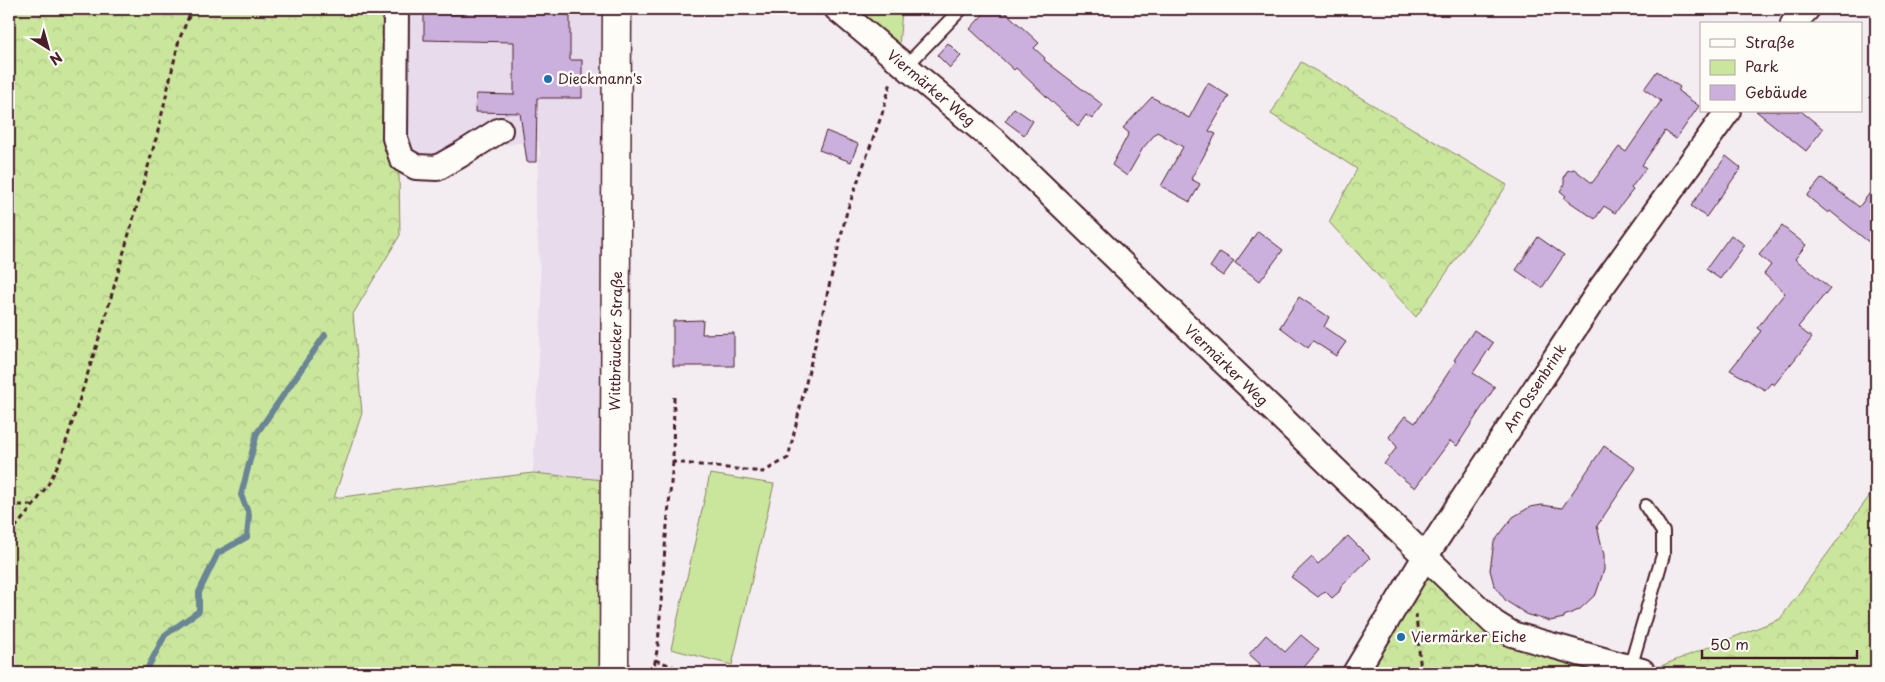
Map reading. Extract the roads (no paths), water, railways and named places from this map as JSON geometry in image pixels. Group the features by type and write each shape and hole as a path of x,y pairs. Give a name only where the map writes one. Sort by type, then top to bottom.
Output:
{"main road":[{"name":"Wittbräucker Straße","path":"614,673 617,9"}],"street":[{"path":"396,9 395,138 402,159 416,167 437,168 500,130"},
{"name":"Viermärker Weg","path":"837,9 996,142 1494,624 1503,630 1636,670"},
{"path":"1794,22 1807,9"},
{"name":"Am Ossenbrink","path":"1355,673 1425,557 1601,288 1727,112"}],"lane":[{"path":"902,63 961,9"},
{"path":"1636,670 1663,555 1663,532 1646,506"}],"waterway":[{"path":"145,673 165,635 199,611 199,592 218,553 247,537 249,515 241,495 257,433 325,335"}],"place":[{"name":"Dieckmann's","path":"548,79"},
{"name":"Viermärker Eiche","path":"1401,637"}]}
